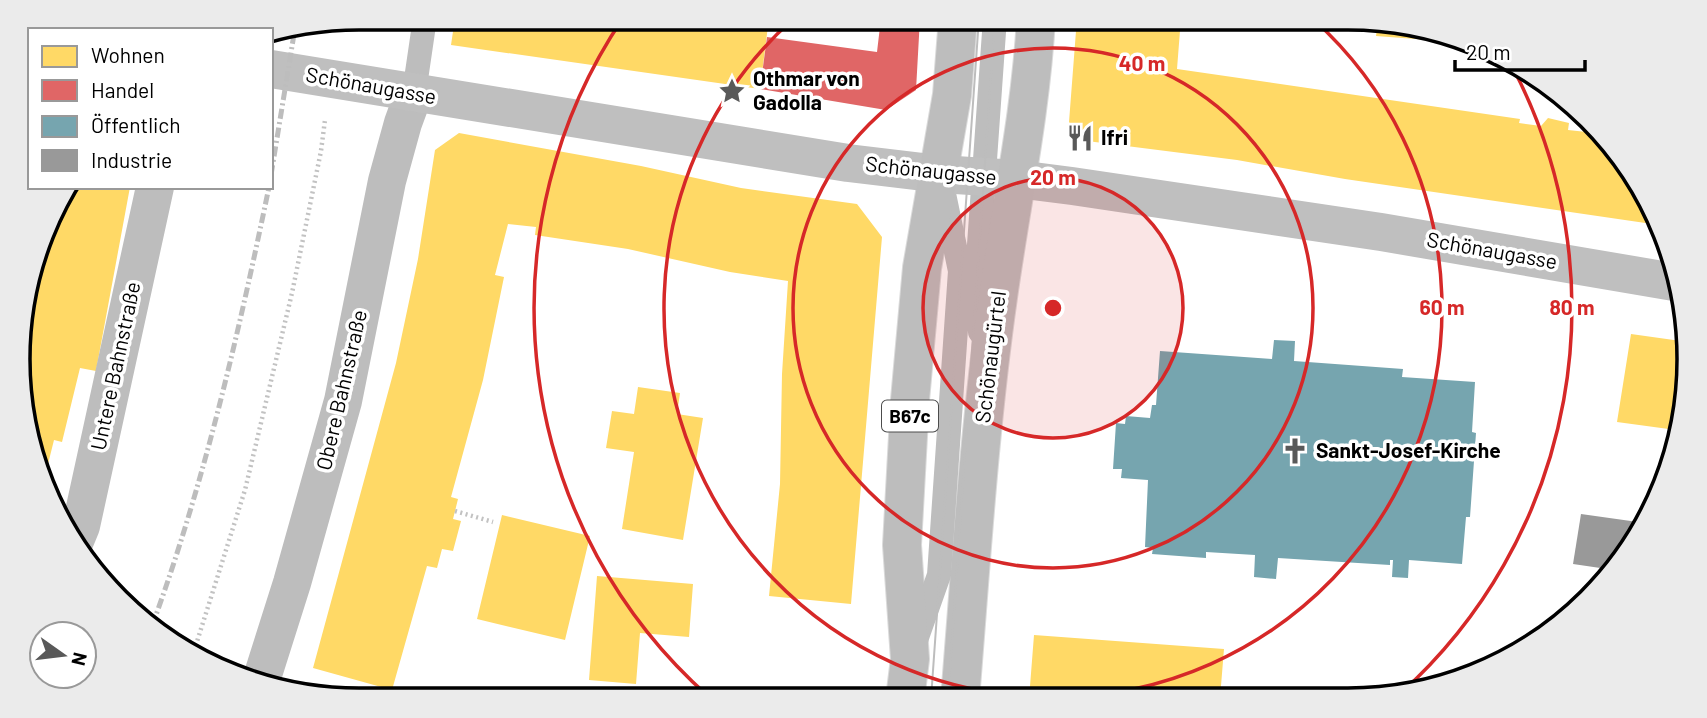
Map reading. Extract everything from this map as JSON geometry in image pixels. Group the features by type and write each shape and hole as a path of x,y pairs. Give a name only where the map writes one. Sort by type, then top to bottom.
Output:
{"main road":[{"name":"B67c","path":"906,688 910,659 902,545 909,421 922,268 952,95 957,30"},
{"name":"Schönaugürtel","path":"961,688 984,410 998,293 1000,178 1033,30"},
{"name":"Schönaugasse","path":"273,69 823,159 940,174 1000,178 1381,232 1668,281"},
{"name":"Obere Bahnstraße","path":"263,674 292,583 343,401 387,181 402,123 414,93"},
{"name":"Untere Bahnstraße","path":"79,532 155,189"}],"lane":[{"path":"414,93 423,30"},
{"path":"995,30 1000,178"}],"path":[{"path":"196,645 245,490 295,280 325,120"},
{"path":"454,511 494,522"}],"building: Wohnen":[{"path":"453,30 767,30 760,89 451,45"},
{"path":"1076,30 1180,30 1177,69 1520,119 1519,123 1541,126 1548,118 1569,123 1568,130 1587,132 1596,142 1622,176 1648,223 1345,179 1237,160 1087,141 1074,132 1069,122"},
{"path":"1377,31 1429,40 1376,36"},
{"path":"459,133 641,166 741,188 857,204 882,237 851,604 769,596 780,484 782,374 788,281 730,272 628,249 535,235 536,227 508,224 495,275 504,277 483,380 451,497 458,499 453,519 461,521 453,551 442,549 437,568 427,566 393,688 313,668 396,363 418,259 435,150"},
{"path":"77,189 130,189 96,371 80,368 62,442 54,440 47,466 36,423 30,381 30,337 36,295 47,253"},
{"path":"1631,334 1677,340 1677,381 1670,429 1617,422"},
{"path":"638,387 680,393 677,414 703,418 683,540 622,529 634,452 606,448 612,411 634,414"},
{"path":"502,515 590,536 565,640 477,619"},
{"path":"597,576 693,584 689,637 640,633 636,684 589,680"},
{"path":"1034,635 1224,649 1221,688 1030,688"}],"building: Handel":[{"path":"880,30 919,30 916,90 886,110 760,89 767,37 877,52"}],"building: Öffentlich":[{"name":"Sankt-Josef-Kirche","path":"1274,340 1295,341 1294,361 1403,369 1402,377 1475,382 1472,432 1476,433 1470,517 1466,517 1462,564 1409,560 1408,578 1392,577 1393,560 1390,560 1390,565 1278,558 1276,579 1254,577 1255,555 1206,552 1206,558 1152,554 1153,548 1145,547 1148,480 1121,478 1122,469 1113,469 1116,423 1125,424 1126,416 1150,418 1152,405 1156,405 1160,351 1272,359"}],"building: Industrie":[{"path":"1581,514 1634,521 1602,568 1573,564"}],"tram line":[{"path":"932,688 978,30"},
{"path":"949,688 994,30"}],"railway":[{"path":"273,163 294,36"},
{"path":"155,617 204,464 269,189"}],"place":[{"name":"Othmar von Gadolla","path":"732,91"},
{"name":"Ifri","path":"1080,138"},
{"name":"Sankt-Josef-Kirche","path":"1295,451"}]}
